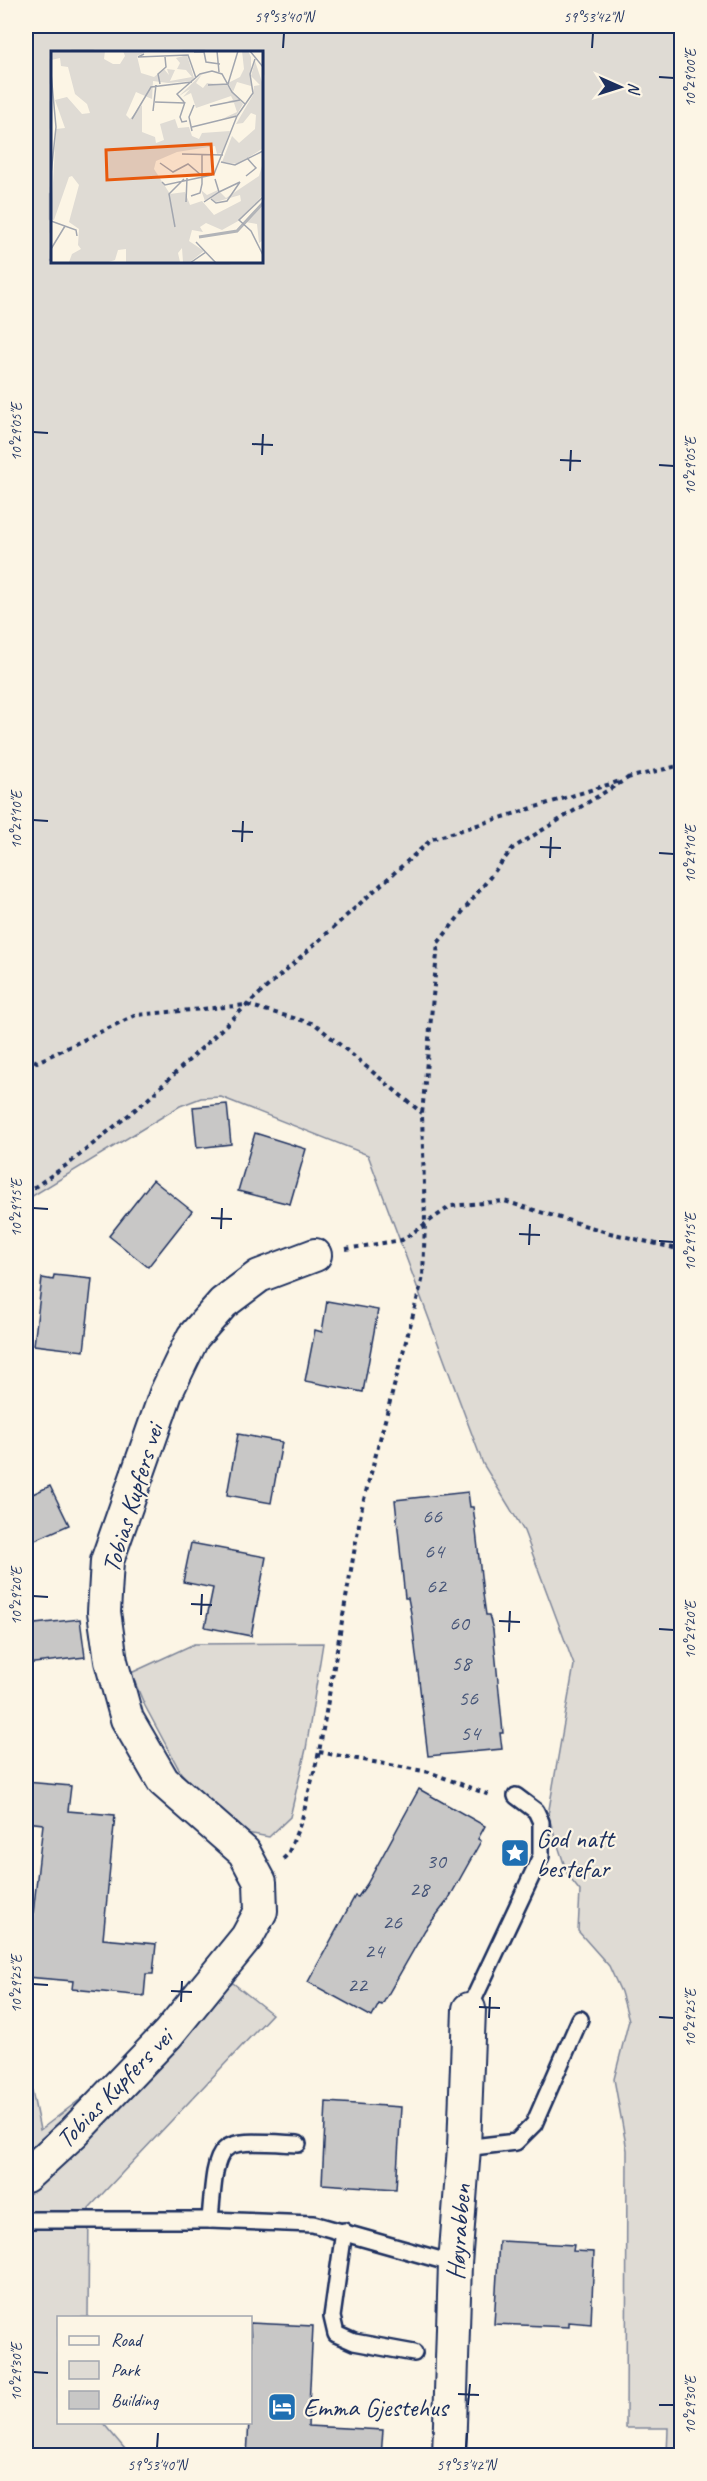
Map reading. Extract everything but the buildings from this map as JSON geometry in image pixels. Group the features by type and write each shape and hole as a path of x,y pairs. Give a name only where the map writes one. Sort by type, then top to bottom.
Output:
{"street":[{"name":"Tobias Kupfers vei","path":"26,2176 74,2132 168,2034 247,1937 261,1911 260,1882 244,1852 163,1780 128,1719 111,1661 104,1612 107,1562 166,1393 193,1337 223,1302 259,1276 315,1255"},
{"name":"Høyrabben","path":"448,2456 455,2264 464,2148 469,2009"}],"lane":[{"path":"469,2009 541,1856 541,1822 536,1811 516,1796"},
{"path":"464,2148 516,2142 534,2124 580,2019"},
{"path":"210,2220 214,2171 220,2154 230,2144 243,2141 298,2144"},
{"path":"26,2220 210,2220 313,2223 455,2264"},
{"path":"344,2231 332,2317 336,2334 354,2342 414,2353"}],"path":[{"path":"26,1192 71,1162 148,1100 247,1005 432,839 628,778 681,765"},
{"path":"260,1882 288,1854 302,1819 319,1752 362,1507 423,1277 425,1222 422,1114 438,944 513,848 628,778"},
{"path":"26,1056 37,1062 135,1015 247,1005 315,1024 422,1114"},
{"path":"315,1255 402,1240 451,1206 504,1201 610,1233 681,1250"},
{"path":"319,1752 429,1772 478,1792 505,1800 516,1796"}],"green space":[{"path":"26,26 681,26 681,2455 667,2455 668,2428 626,2428 627,2150 614,2079 629,2020 621,1992 609,1966 578,1931 580,1891 568,1876 548,1815 574,1665 524,1531 483,1464 368,1155 221,1097 201,1098 180,1106 26,1200"},
{"path":"323,1643 306,1749 290,1817 269,1837 236,1831 181,1773 145,1706 131,1673 194,1644"},
{"path":"233,1983 272,2014 89,2208 88,2316 57,2316 57,2424 104,2424 130,2455 26,2455 26,2061 40,2130"}],"place":[{"name":"God natt bestefar","path":"515,1853"},
{"name":"Emma Gjestehus","path":"282,2407"}]}
